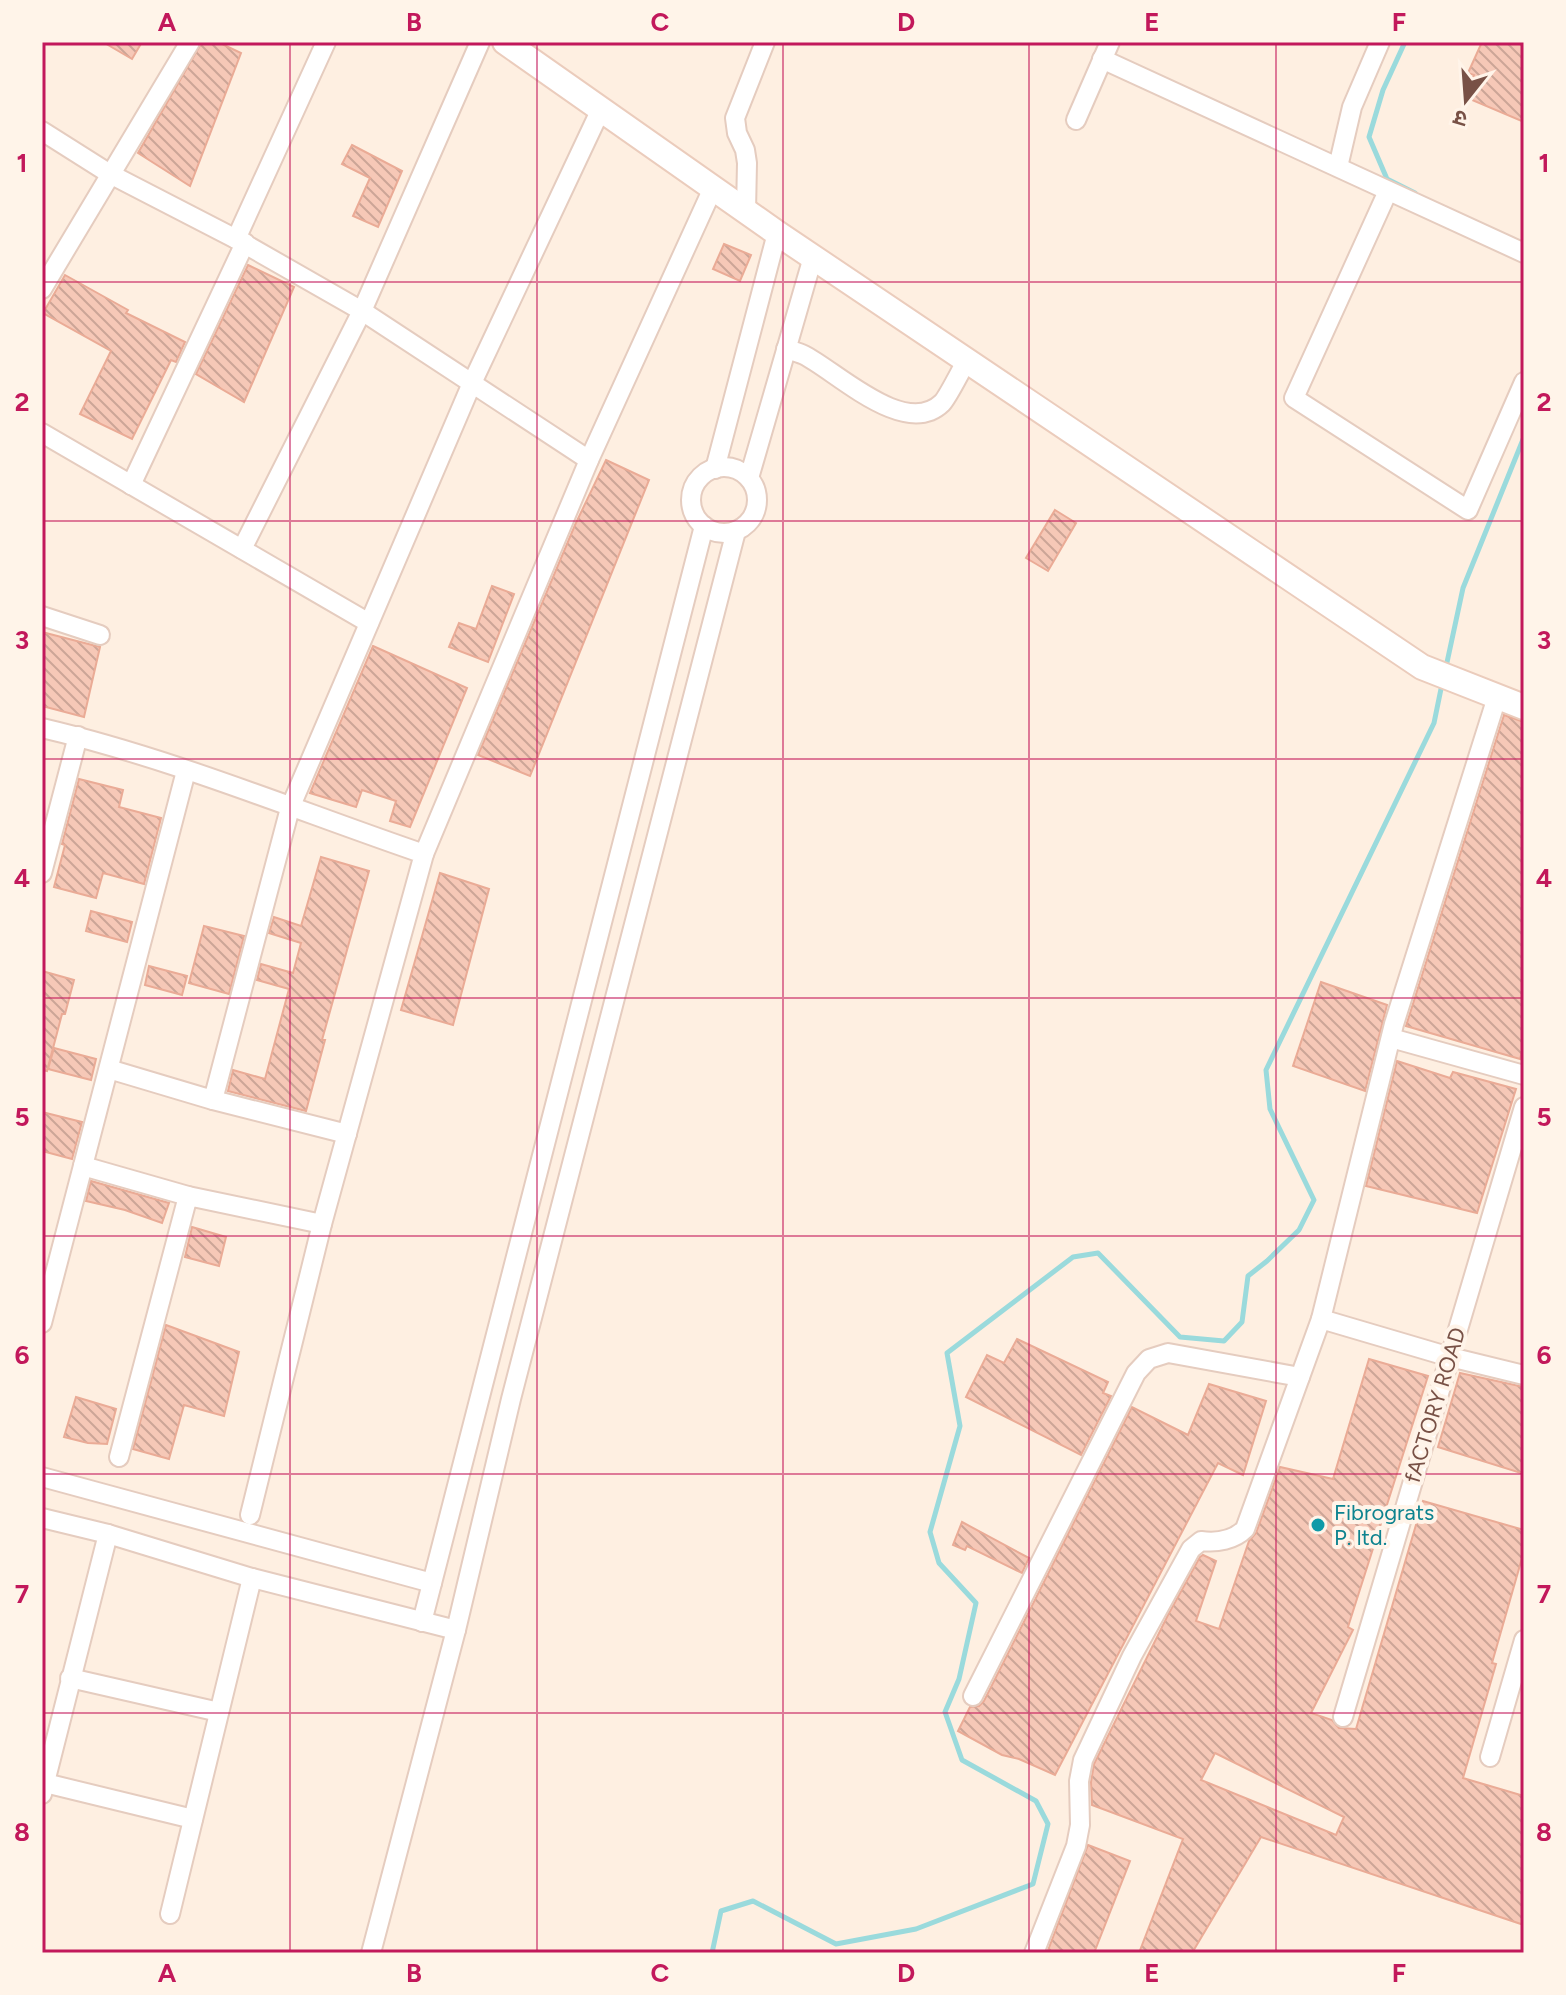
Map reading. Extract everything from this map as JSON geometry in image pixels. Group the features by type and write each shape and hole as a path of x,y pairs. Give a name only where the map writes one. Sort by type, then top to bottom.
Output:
{"street":[{"path":"42,289 190,42"},
{"path":"131,485 326,42"},
{"path":"242,549 362,311 480,42"},
{"path":"505,42 777,233 1422,667 1524,707"},
{"path":"746,211 747,163 735,118 765,42"},
{"path":"1338,167 1352,107 1380,42"},
{"path":"1076,120 1106,50 1338,167 1524,253"},
{"path":"213,1100 290,808 472,383 601,109"},
{"path":"42,131 110,174 241,241 362,311 589,460"},
{"path":"250,1515 322,1224 424,854 589,460 713,188"},
{"path":"1388,191 1294,398 1468,510 1524,382"},
{"path":"715,469 777,233"},
{"path":"749,478 813,257"},
{"path":"786,349 803,354 894,410 921,414 942,403 967,360"},
{"path":"42,433 369,623"},
{"path":"715,469 733,469 749,478 757,494 750,520 736,531 719,533 704,526 693,512 692,494 700,478 715,469"},
{"path":"422,1622 704,526"},
{"path":"371,1953 736,531"},
{"path":"42,616 100,635"},
{"path":"1034,1953 1076,1846 1083,1760 1132,1656 1191,1549 1201,1541 1237,1537 1245,1529 1321,1319 1391,1038 1497,697"},
{"path":"42,728 78,736 186,771 424,854"},
{"path":"42,873 78,736"},
{"path":"42,1323 50,1262 83,1166 186,771"},
{"path":"1391,1038 1524,1075"},
{"path":"109,1069 213,1100 347,1134"},
{"path":"557,1092 591,1099"},
{"name":"fACTORY ROAD","path":"1345,1710 1524,1107"},
{"path":"83,1166 188,1196 322,1224"},
{"path":"119,1457 188,1196"},
{"path":"1321,1319 1524,1375"},
{"path":"973,1696 1136,1373 1149,1359 1168,1353 1300,1377"},
{"path":"42,1477 432,1583"},
{"path":"42,1518 108,1534 252,1578 456,1630"},
{"path":"108,1534 43,1788 193,1819"},
{"path":"170,1914 252,1578"},
{"path":"1490,1757 1522,1651"},
{"path":"70,1678 219,1712"}],"building":[{"path":"103,42 142,42 132,59"},
{"path":"202,42 218,42 241,53 190,186 138,153"},
{"path":"1482,42 1524,42 1524,122 1465,97 1474,75 1468,73"},
{"path":"352,145 402,171 378,227 353,216 370,178 342,164"},
{"path":"724,244 751,255 740,281 713,269"},
{"path":"248,265 294,287 244,402 196,374"},
{"path":"65,275 128,310 126,313 185,342 176,362 171,360 132,439 80,414 111,351 43,313"},
{"path":"606,460 649,480 530,776 478,755 575,525"},
{"path":"1055,510 1076,523 1048,571 1026,558"},
{"path":"492,586 514,594 488,662 449,647 459,623 476,629"},
{"path":"42,632 100,647 84,717 42,706"},
{"path":"373,646 467,688 410,827 390,821 396,801 362,790 356,807 310,793"},
{"path":"1504,715 1524,722 1524,1044 1520,1059 1406,1026"},
{"path":"79,779 123,790 119,807 161,818 144,884 103,873 96,898 54,887"},
{"path":"321,857 369,871 322,1040 325,1040 306,1111 228,1091 233,1070 265,1079 289,989 257,980 261,964 293,973 301,943 269,933 274,917 301,926"},
{"path":"440,873 489,889 453,1025 401,1010"},
{"path":"91,911 132,922 127,942 86,931"},
{"path":"204,926 244,936 229,994 189,983"},
{"path":"149,966 187,976 182,995 145,985"},
{"path":"42,971 74,980 47,1071 42,1070"},
{"path":"1321,982 1387,1005 1365,1091 1293,1066"},
{"path":"54,1048 96,1059 91,1080 48,1069"},
{"path":"1397,1061 1450,1078 1453,1072 1516,1089 1477,1213 1366,1186"},
{"path":"42,1112 82,1122 72,1159 42,1151"},
{"path":"91,1181 169,1203 162,1223 86,1201"},
{"path":"192,1227 226,1237 219,1266 185,1257"},
{"path":"166,1325 239,1352 224,1416 184,1405 169,1459 133,1449"},
{"path":"1017,1339 1108,1382 1103,1393 1111,1396 1081,1455 966,1397 987,1355 1004,1363"},
{"path":"1369,1359 1428,1376 1348,1627 1353,1630 1311,1713 1332,1720 1339,1728 1356,1729 1423,1501 1524,1530 1524,1551 1463,1778 1524,1796 1524,1925 1261,1837 1192,1953 1139,1953 1183,1839 1092,1805 1094,1764 1200,1557 1203,1555 1216,1561 1196,1621 1219,1629 1249,1541 1256,1533 1280,1467 1333,1479","holes":["1215,1753 1344,1817 1336,1835 1201,1780"]},
{"path":"1460,1373 1524,1387 1524,1474 1438,1447"},
{"path":"1209,1384 1266,1401 1243,1475 1218,1463 1055,1775 1002,1755 958,1731 970,1707 979,1706 984,1701 1132,1407 1188,1435"},
{"path":"76,1397 116,1409 107,1444 64,1437"},
{"path":"962,1522 1029,1558 1022,1573 967,1546 965,1550 953,1545"},
{"path":"1088,1845 1130,1861 1094,1953 1047,1953"}],"waterway":[{"path":"1405,42 1383,90 1369,137 1387,179 1415,193"},
{"path":"1446,667 1463,588 1524,437"},
{"path":"712,1953 721,1911 753,1901 836,1944 916,1929 1033,1884 1048,1824 1036,1801 962,1760 945,1712 959,1679 976,1603 939,1563 930,1532 960,1426 947,1353 1073,1257 1098,1253 1180,1337 1224,1341 1242,1322 1248,1276 1299,1230 1314,1200 1270,1109 1266,1070 1434,723 1442,684"}],"place":[{"name":"Fibrograts P. ltd.","path":"1318,1525"}]}
